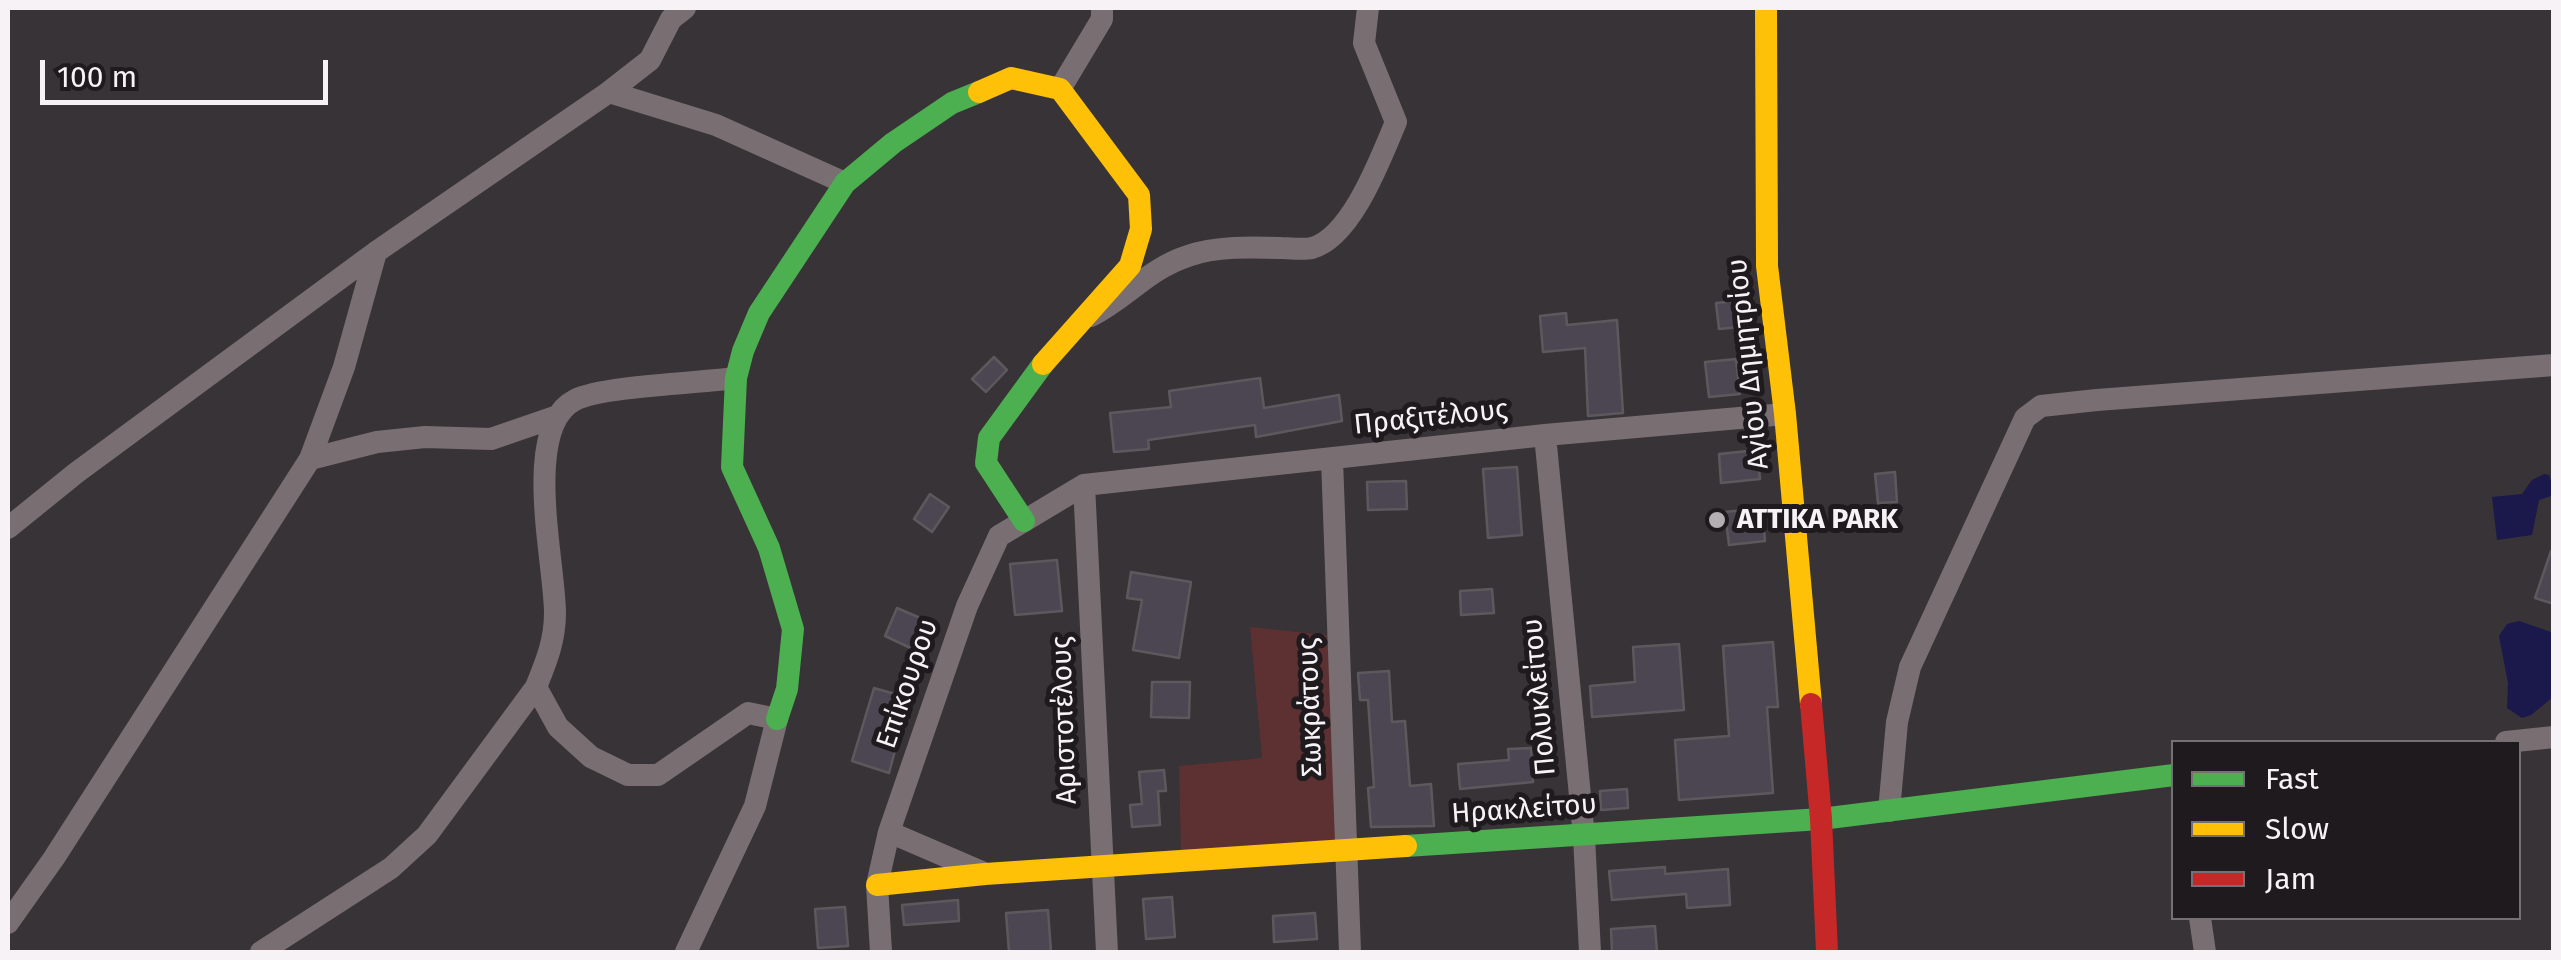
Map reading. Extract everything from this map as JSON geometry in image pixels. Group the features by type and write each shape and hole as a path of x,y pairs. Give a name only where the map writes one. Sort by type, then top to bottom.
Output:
{"street":[{"path":"8,528 76,473 376,252 609,92 650,60 671,20 684,8"},
{"path":"1060,89 1102,19 1102,8"},
{"path":"1074,324 1120,301 1155,269 1193,254 1312,248 1340,230 1376,170 1396,122 1364,43 1368,8"},
{"name":"Αγίου Δημητρίου","path":"1766,8 1767,266 1785,414 1821,820 1827,952"},
{"path":"686,952 755,806 787,690 793,629 769,548 732,467 736,378 743,351 759,313 846,183 893,143 952,102 1011,78 1060,89 1139,195 1142,229 1130,266 1074,324 1024,386 989,438 986,463 1024,522"},
{"path":"609,92 716,125 846,183"},
{"path":"8,923 54,858 310,460 344,367 376,252"},
{"path":"1889,811 1898,712 1910,667 2025,418 2033,410 2082,401 2554,365"},
{"path":"310,460 376,442 409,438 491,439 554,417 576,400 619,391 736,378"},
{"name":"Πραξιτέλους","path":"1084,485 1545,435 1785,414"},
{"path":"261,952 391,868 428,835 536,687 552,648 555,613 545,462 554,417"},
{"name":"Πολυκλείτου","path":"1545,435 1584,837 1590,952"},
{"name":"Σωκράτους","path":"1332,459 1350,952"},
{"name":"Επίκουρου","path":"880,952 877,886 889,832 967,606 1000,536 1084,485"},
{"name":"Αριστοτέλους","path":"1084,485 1108,952"},
{"path":"536,687 558,727 591,758 628,775 658,776 748,713 778,719"},
{"path":"2521,740 2554,737"},
{"name":"Ηρακλείτου","path":"877,886 986,874 1821,820 2171,776"},
{"path":"889,832 986,874"},
{"path":"2200,920 2205,952"}],"shaded area":[{"path":"2549,475 2553,487 2551,496 2539,500 2532,535 2497,540 2492,497 2522,494 2532,480"},
{"path":"2519,621 2554,633 2553,697 2522,718 2507,708 2508,683 2499,636 2507,624"},
{"path":"1250,627 1328,635 1337,857 1181,855 1179,766 1262,758"}],"building":[{"path":"1748,300 1751,326 1719,329 1716,303"},
{"path":"1566,313 1567,325 1617,320 1623,413 1588,416 1585,348 1543,352 1540,316"},
{"path":"994,357 1007,370 986,392 972,379"},
{"path":"1736,359 1740,394 1709,397 1705,362"},
{"path":"1260,378 1264,408 1339,395 1342,421 1256,437 1255,425 1148,440 1149,449 1114,452 1110,413 1171,407 1169,391"},
{"path":"1757,450 1760,479 1721,483 1719,454"},
{"path":"1517,467 1522,535 1488,538 1483,469"},
{"path":"1895,472 1897,502 1878,503 1875,474"},
{"path":"1406,481 1407,509 1368,510 1367,482"},
{"path":"930,494 949,507 932,532 914,519"},
{"path":"1762,508 1765,541 1729,545 1725,512"},
{"path":"2554,551 2554,604 2535,598"},
{"path":"1057,560 1062,611 1015,615 1010,564"},
{"path":"1131,572 1191,582 1179,658 1133,650 1142,600 1127,598"},
{"path":"1492,589 1494,613 1461,615 1460,591"},
{"path":"897,608 932,623 919,652 885,636"},
{"path":"1773,642 1778,707 1767,707 1773,793 1679,800 1675,740 1729,736 1723,646"},
{"path":"1679,644 1684,710 1592,717 1590,686 1635,682 1633,647"},
{"path":"1389,671 1392,722 1405,721 1410,786 1431,784 1434,826 1371,827 1368,788 1374,787 1368,700 1360,700 1358,673"},
{"path":"1152,682 1190,682 1189,718 1151,717"},
{"path":"874,688 909,698 889,773 852,761"},
{"path":"1531,748 1533,782 1460,789 1458,764 1509,760 1508,749"},
{"path":"1164,770 1166,791 1158,791 1160,825 1132,827 1130,805 1142,804 1139,772"},
{"path":"1627,789 1628,808 1601,810 1600,791"},
{"path":"1665,867 1665,874 1728,869 1730,905 1687,908 1686,894 1612,900 1609,871"},
{"path":"1172,897 1175,937 1146,939 1143,899"},
{"path":"958,900 959,921 904,925 902,905"},
{"path":"845,907 848,946 818,948 815,909"},
{"path":"1048,910 1051,952 1009,952 1006,913"},
{"path":"1315,913 1317,939 1274,942 1273,916"},
{"path":"1655,926 1657,952 1612,952 1611,929"}],"traffic: fast":[{"path":"777,719 787,689 793,629 769,548 732,467 736,378 743,351 759,313 845,183 893,143 952,103 979,92"},
{"path":"1024,521 986,463 989,438 1043,364"},
{"path":"1406,846 1821,819 2171,775"}],"traffic: slow":[{"path":"1766,8 1767,266 1785,414 1811,704"},
{"path":"979,92 1011,78 1060,89 1139,195 1141,229 1130,266 1043,364"},
{"path":"877,885 985,874 1406,846"}],"traffic: jam":[{"path":"1811,704 1827,952"}],"place":[{"name":"ATTIKA PARK","path":"1717,520"}]}
